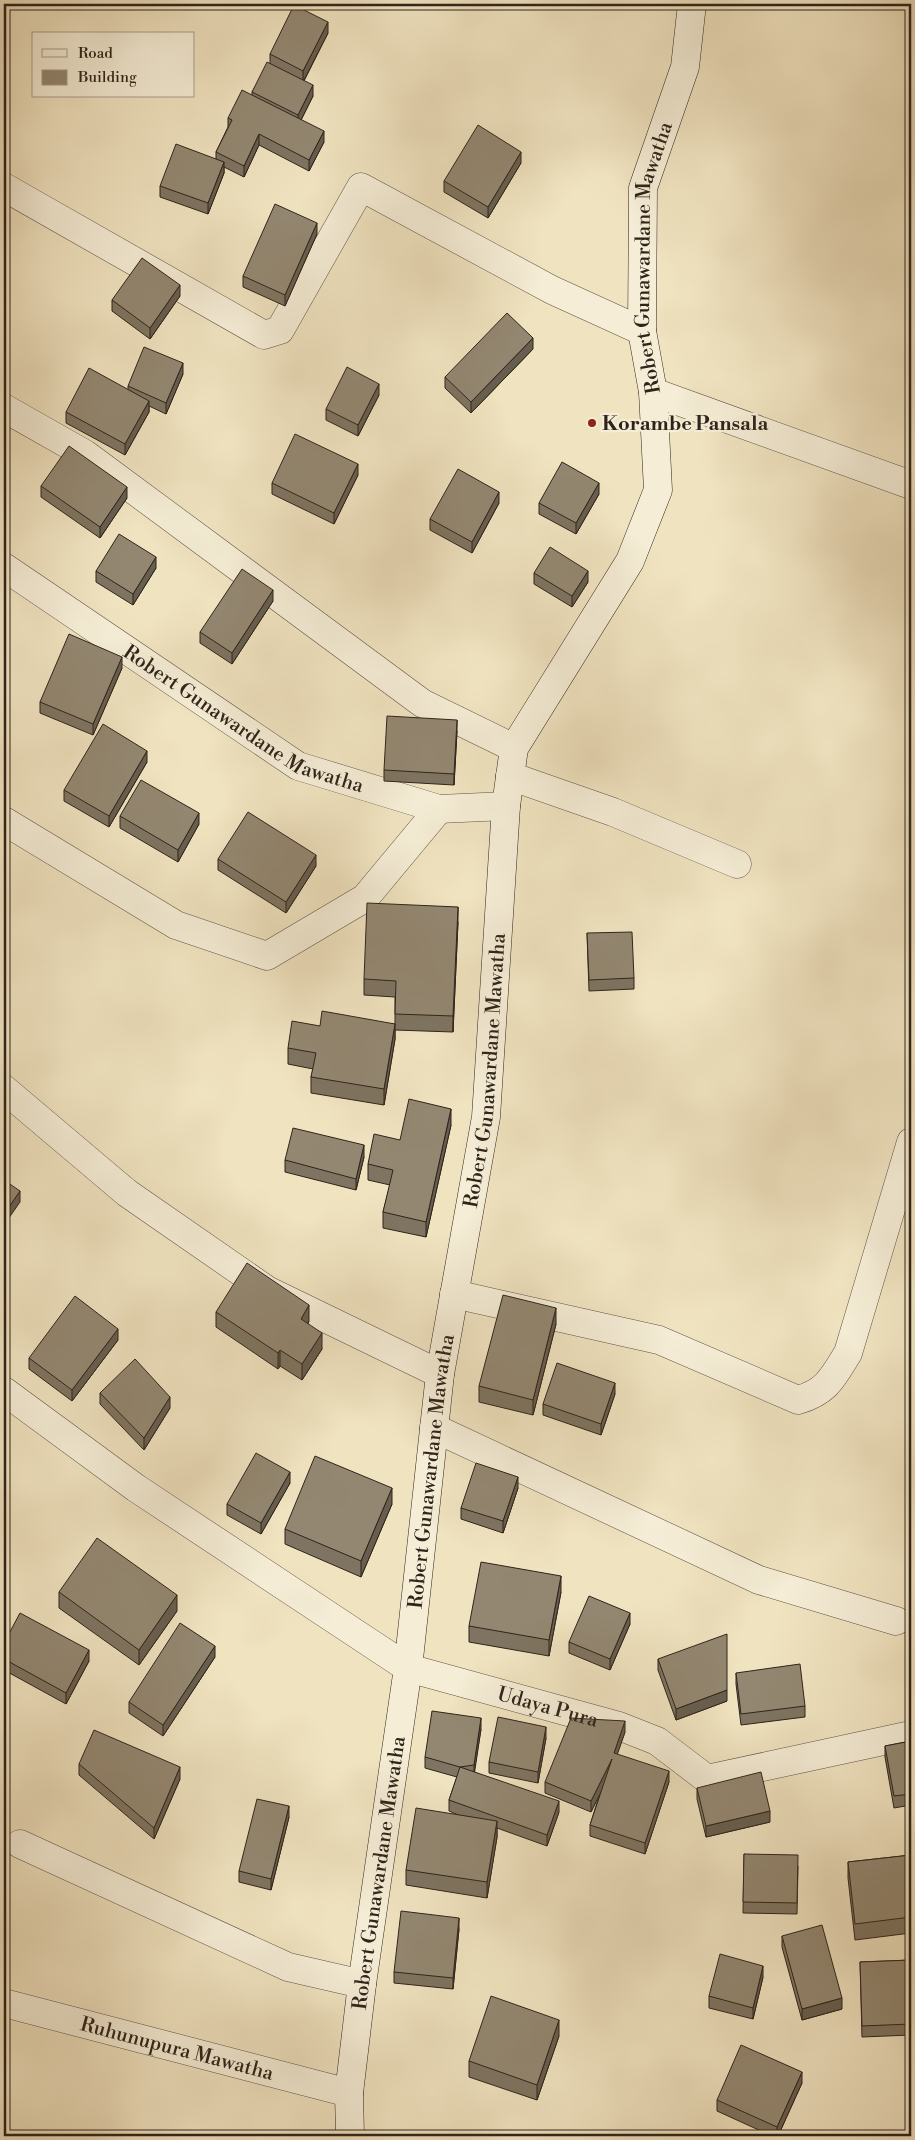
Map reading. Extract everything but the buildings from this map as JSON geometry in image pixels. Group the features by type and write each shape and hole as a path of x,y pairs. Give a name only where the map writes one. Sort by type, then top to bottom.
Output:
{"street":[{"name":"Robert Gunawardane Mawatha","path":"350,2136 349,2093 362,1984 408,1668 440,1374 486,1117 506,806 514,748 630,561 658,490 653,392 642,331 643,188 686,67 692,4"},
{"path":"4,187 264,335 280,330 361,187 552,290 642,331"},
{"path":"653,392 911,485"},
{"path":"4,408 85,454 422,703 514,748"},
{"name":"Robert Gunawardane Mawatha","path":"4,567 298,766 439,809 506,806"},
{"path":"510,776 612,812 737,864"},
{"path":"4,821 176,925 267,956 365,898 439,809"},
{"path":"4,1089 127,1193 268,1290 440,1374"},
{"path":"454,1294 659,1340 798,1400 813,1396 830,1381 848,1353 911,1142"},
{"name":"Udaya Pura","path":"4,1391 136,1488 408,1668 619,1726 657,1741 707,1779 911,1735"},
{"path":"434,1428 759,1580 896,1621"},
{"path":"20,1844 288,1967 362,1984"},
{"name":"Ruhunupura Mawatha","path":"4,2003 349,2093"}],"place":[{"name":"Korambe Pansala","path":"592,423"}]}
